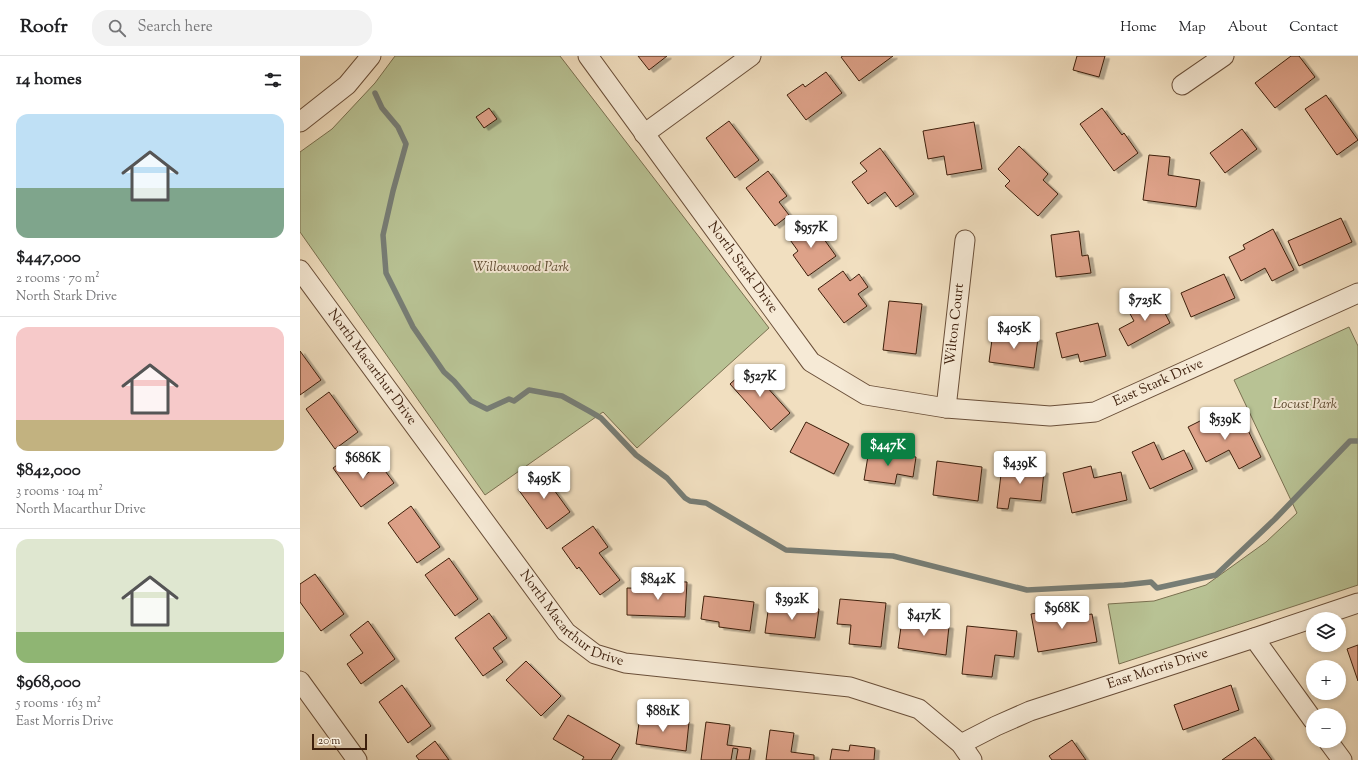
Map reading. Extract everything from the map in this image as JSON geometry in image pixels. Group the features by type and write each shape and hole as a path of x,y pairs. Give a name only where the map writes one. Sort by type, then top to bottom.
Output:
{"street":[{"path":"300,122 348,85 371,56"},
{"name":"North Stark Drive","path":"588,56 811,362 866,395 946,408"},
{"path":"644,134 751,56"},
{"path":"1182,85 1224,56"},
{"name":"Wilton Court","path":"946,408 965,240"},
{"name":"North Macarthur Drive","path":"300,270 566,632 595,654 625,663 850,687 919,709 961,744 972,760"},
{"name":"East Stark Drive","path":"946,408 1050,416 1096,412 1358,293"},
{"name":"East Morris Drive","path":"961,744 1030,711 1358,603"},
{"path":"1254,638 1306,710"},
{"path":"300,681 357,760"},
{"path":"1333,748 1342,760"}],"green space":[{"name":"Willowwood Park","path":"395,56 560,56 769,328 637,448 603,412 485,495 300,232 300,152 332,129 375,83"},
{"name":"Locust Park","path":"1349,327 1358,346 1358,585 1119,664 1108,604 1154,601 1206,585 1266,542 1297,513 1234,380"}],"building":[{"path":"638,56 667,56 649,70"},
{"path":"893,56 859,81 841,57"},
{"path":"1077,56 1105,56 1099,77 1073,70"},
{"path":"1291,56 1299,56 1315,77 1275,108 1255,83"},
{"path":"826,72 842,93 806,120 787,95 803,84 805,87"},
{"path":"1326,95 1358,140 1337,155 1305,109"},
{"path":"489,108 497,119 484,128 476,117"},
{"path":"1102,108 1122,135 1124,133 1138,153 1114,171 1080,124"},
{"path":"729,121 759,160 735,178 706,138"},
{"path":"974,122 982,169 947,175 944,156 928,159 923,131"},
{"path":"1242,129 1257,149 1225,173 1210,153"},
{"path":"1019,146 1048,174 1043,180 1058,194 1038,216 1005,186 1010,181 998,169"},
{"path":"880,148 914,194 896,207 885,192 868,204 852,182 867,171 860,163"},
{"path":"1149,155 1170,157 1168,175 1200,180 1196,207 1143,200"},
{"path":"768,171 787,196 779,202 789,215 775,226 746,188"},
{"path":"1341,218 1352,242 1299,266 1288,241"},
{"path":"811,221 836,256 808,276 793,255 798,251 788,237"},
{"path":"1273,229 1294,270 1272,281 1265,268 1241,281 1229,257 1245,249 1243,245"},
{"path":"1079,231 1082,256 1088,255 1091,273 1056,277 1051,235"},
{"path":"843,271 850,281 859,274 868,287 858,294 867,306 844,323 818,289"},
{"path":"1224,274 1235,298 1191,317 1181,293"},
{"path":"1157,298 1170,323 1128,346 1119,329 1134,321 1129,312"},
{"path":"889,301 922,304 916,354 883,350"},
{"path":"1098,323 1106,356 1080,362 1078,354 1062,358 1056,333"},
{"path":"993,332 1038,338 1034,368 989,362"},
{"path":"300,351 321,380 300,395"},
{"path":"749,367 790,413 771,430 730,384"},
{"path":"329,392 358,432 335,449 306,409"},
{"path":"1212,415 1219,430 1242,418 1261,457 1239,469 1229,450 1206,462 1188,427"},
{"path":"806,422 849,444 834,474 790,452"},
{"path":"1154,442 1162,460 1184,450 1193,469 1150,489 1132,452"},
{"path":"869,450 916,457 913,477 897,474 895,484 864,480"},
{"path":"351,455 365,475 380,464 394,483 361,507 333,468"},
{"path":"937,461 982,467 978,501 933,495"},
{"path":"1002,466 1044,471 1041,501 1010,498 1008,509 997,508"},
{"path":"1091,466 1094,478 1121,472 1127,500 1072,513 1063,473"},
{"path":"541,472 570,512 547,529 518,489"},
{"path":"411,506 440,547 417,563 388,523"},
{"path":"593,526 608,547 599,553 620,580 600,595 579,567 577,569 562,548"},
{"path":"449,558 478,599 455,616 425,575"},
{"path":"315,574 344,614 321,631 300,602 300,584"},
{"path":"663,581 687,582 685,617 627,615 627,588 663,589"},
{"path":"704,596 754,602 750,631 719,627 719,622 701,619"},
{"path":"840,599 886,603 881,647 849,644 851,625 837,624"},
{"path":"769,604 819,609 815,638 765,633"},
{"path":"1065,608 1067,618 1092,614 1097,642 1038,652 1031,614"},
{"path":"489,613 507,638 493,648 503,662 483,676 455,638"},
{"path":"902,620 949,626 946,655 898,648"},
{"path":"368,621 395,659 361,684 347,664 363,653 350,635"},
{"path":"967,626 1017,631 1014,657 995,655 992,677 962,674"},
{"path":"1358,645 1358,681 1347,649"},
{"path":"526,661 561,696 541,716 506,680"},
{"path":"402,685 431,726 408,743 379,702"},
{"path":"1231,685 1239,710 1183,730 1174,705"},
{"path":"568,715 620,745 611,760 582,760 584,757 553,739"},
{"path":"640,716 689,722 686,751 636,744"},
{"path":"706,722 730,725 727,745 751,748 749,760 736,760 738,749 733,748 731,760 701,760"},
{"path":"770,730 794,733 791,752 814,755 814,760 766,760"},
{"path":"1255,737 1272,760 1222,760"},
{"path":"1072,740 1086,760 1052,760 1049,756"},
{"path":"435,741 449,760 419,760 416,756"},
{"path":"850,745 875,748 874,760 830,760 832,749 849,751"}],"waterway":[{"path":"375,93 382,108 398,127 406,144 383,235 386,273 413,327 444,372 471,401 487,409 509,399 514,401 529,390 562,396 601,418 636,455 667,478 685,498 690,501 706,503 786,550 893,556 1027,590 1124,585 1151,582 1157,588 1216,575 1275,519 1350,441 1358,441"}]}
